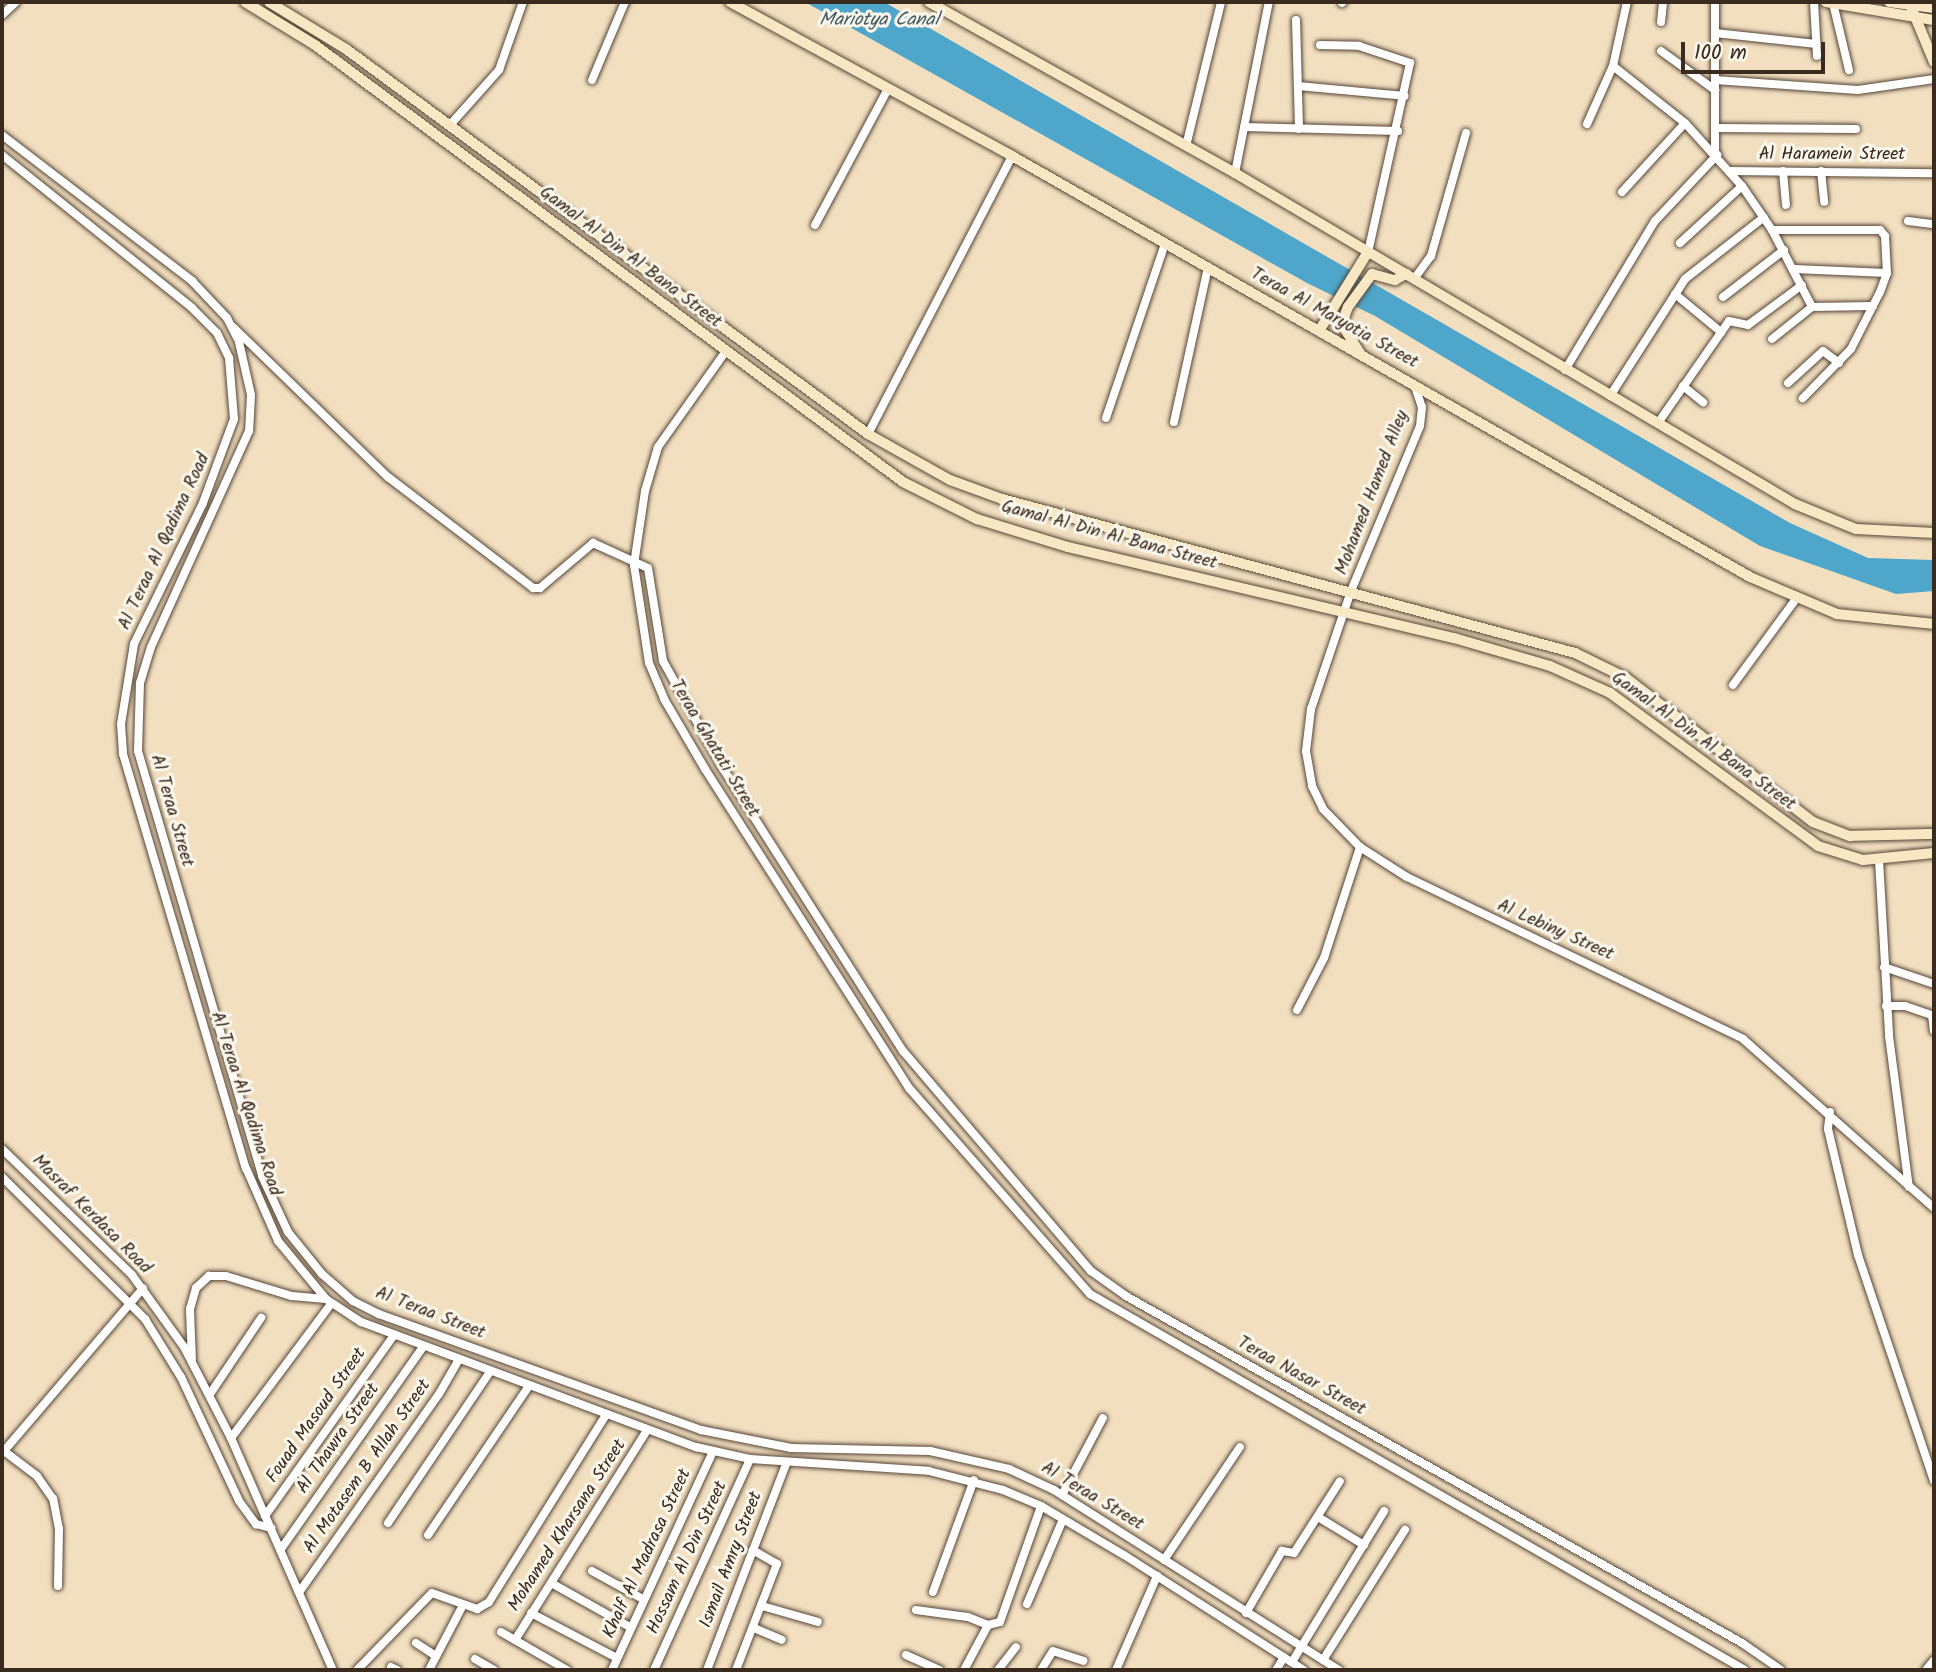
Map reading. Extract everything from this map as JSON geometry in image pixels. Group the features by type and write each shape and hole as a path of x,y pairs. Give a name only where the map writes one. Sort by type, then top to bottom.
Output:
{"main road":[{"name":"Gamal Al Din Al Bana Street","path":"244,2 315,45 903,482 977,519 1068,547 1454,638 1588,681 1808,841 1831,852 1879,860 1934,853"},
{"name":"Gamal Al Din Al Bana Street","path":"269,2 346,49 868,433 950,480 1002,499 1575,653 1626,678 1813,822 1850,836 1934,834"},
{"name":"Teraa Al Maryotia Street","path":"730,2 1012,156 1797,599 1853,617 1934,624"},
{"path":"929,2 1236,173 1795,504 1856,530 1934,533"},
{"path":"1829,2 1934,8"},
{"path":"1889,2 1911,8 1934,20"},
{"path":"1911,8 1934,62"},
{"path":"1319,331 1368,252"},
{"path":"1361,355 1342,324 1348,307 1368,276 1377,274 1395,280 1410,276"}],"street":[{"path":"2,15 16,2"},
{"path":"450,125 499,70 523,2"},
{"path":"592,80 625,2"},
{"path":"1186,146 1221,2"},
{"path":"1236,173 1269,2"},
{"path":"1587,124 1613,66 1627,2"},
{"path":"1661,22 1664,2"},
{"path":"1565,370 1655,221 1716,154 1715,2"},
{"path":"1814,2 1817,56"},
{"path":"1829,2 1849,70"},
{"path":"1296,20 1299,129"},
{"path":"1715,33 1816,44"},
{"path":"1320,46 1359,46 1405,60 1411,70 1368,252"},
{"path":"1661,51 1715,90"},
{"path":"1613,66 1685,123 1716,154 1764,217 1784,250 1812,307"},
{"path":"1715,80 1858,90 1934,79"},
{"path":"1298,86 1405,96"},
{"path":"815,225 888,89"},
{"path":"1622,192 1685,123"},
{"path":"1244,128 1398,131"},
{"path":"1715,128 1856,129"},
{"path":"1410,276 1431,256 1466,133"},
{"path":"2,135 192,281 232,326 388,477 533,588 540,588 593,543 634,565"},
{"name":"Al Teraa Al Qadima Road","path":"2,155 192,308 221,339 229,358 236,406 228,441 209,489 134,645 121,724 123,754 246,1168 278,1241 328,1301"},
{"path":"868,433 1012,156"},
{"name":"Al Haramein Street","path":"1730,171 1934,173"},
{"path":"1783,171 1786,205"},
{"path":"1821,171 1824,202"},
{"path":"1680,243 1742,186"},
{"path":"1610,396 1690,273 1764,217"},
{"path":"1908,221 1934,224"},
{"path":"1772,230 1880,230 1885,236 1887,273 1873,306 1839,363 1803,398"},
{"path":"1106,418 1165,244"},
{"path":"1723,297 1784,250"},
{"path":"1174,422 1208,268"},
{"path":"1794,269 1887,273"},
{"path":"1658,423 1732,319 1741,326 1748,325 1802,285"},
{"path":"1675,294 1721,332"},
{"path":"1772,339 1812,307 1873,306"},
{"name":"Al Teraa Street","path":"232,326 246,370 251,414 245,442 143,671 137,709 141,771 262,1176 300,1250 353,1301 731,1439 791,1448 887,1448 975,1458 1062,1495 1339,1670"},
{"name":"Teraa Ghatati Street","path":"726,351 655,453 634,565 649,663 664,699 869,1028"},
{"path":"1788,383 1823,351 1839,363"},
{"name":"Mohamed Hamed Alley","path":"1345,613 1351,591 1420,426 1422,407 1414,384"},
{"path":"1683,386 1703,402"},
{"path":"209,489 221,496"},
{"name":"Teraa Ghatati Street","path":"634,565 646,567 659,641 674,685 883,1019"},
{"path":"1733,685 1797,599"},
{"name":"Al Lebiny Street","path":"1345,613 1317,685 1306,751 1312,786 1323,809 1360,847 1505,927 1719,1025 1766,1056 1934,1208"},
{"path":"1297,1010 1318,973 1360,847"},
{"path":"1879,860 1886,1006 1909,1187"},
{"path":"1884,967 1934,984"},
{"path":"1886,1006 1905,1006 1933,1015 1934,1031"},
{"name":"Teraa Nasar Street","path":"883,1019 914,1066 1070,1249 1113,1289 1742,1643 1781,1670"},
{"name":"Teraa Nasar Street","path":"869,1028 909,1088 1090,1294 1745,1670"},
{"path":"1830,1112 1828,1129 1858,1255 1934,1481"},
{"path":"953,1139 967,1128"},
{"name":"Masraf Kerdasa Road","path":"2,1149 143,1288 192,1362 231,1438 333,1670"},
{"name":"Masraf Kerdasa Road","path":"2,1177 129,1301 171,1359 239,1501 256,1524 271,1528"},
{"name":"Al Teraa Street","path":"192,1362 190,1318 196,1288 209,1276 226,1276 284,1294 328,1301 344,1313 422,1347 606,1415 713,1451 750,1459 929,1471 974,1480 1041,1506 1304,1670"},
{"path":"58,1586 59,1529 53,1499 42,1482 3,1450 143,1288"},
{"path":"231,1438 328,1301"},
{"path":"344,1313 353,1301"},
{"path":"167,1324 180,1327 190,1318"},
{"path":"210,1394 261,1318"},
{"name":"Fouad Masoud Street","path":"265,1516 394,1335"},
{"name":"Al Thawra Street","path":"281,1549 422,1347"},
{"name":"Al Motasem B Allah Street","path":"300,1591 439,1394 459,1360"},
{"path":"388,1523 490,1372"},
{"path":"428,1535 529,1386"},
{"path":"357,1670 432,1593 477,1609 489,1602 606,1415"},
{"path":"1062,1495 1104,1418"},
{"name":"Mohamed Kharsana Street","path":"515,1640 548,1583 553,1584 648,1430"},
{"path":"1164,1560 1240,1447"},
{"name":"Khalf Al Madrasa Street","path":"612,1670 713,1451"},
{"name":"Hossam Al Din Street","path":"654,1670 750,1459"},
{"name":"Ismail Amry Street","path":"707,1670 787,1462"},
{"path":"933,1592 974,1480"},
{"path":"1246,1613 1282,1551 1294,1553 1340,1481"},
{"path":"916,1610 968,1617 989,1625 999,1622 1041,1506"},
{"path":"1276,1670 1302,1647 1384,1511"},
{"path":"1318,1517 1364,1545"},
{"path":"1027,1604 1063,1519"},
{"path":"1323,1660 1405,1530"},
{"path":"736,1670 777,1564 753,1550"},
{"path":"592,1571 643,1599"},
{"path":"1116,1670 1157,1576"},
{"path":"553,1584 630,1627"},
{"path":"429,1670 463,1605"},
{"path":"762,1606 818,1622"},
{"path":"531,1613 617,1658"},
{"path":"964,1670 989,1625"},
{"path":"754,1629 782,1640"},
{"path":"501,1632 567,1670"},
{"path":"416,1643 436,1656"},
{"path":"998,1670 1016,1647"},
{"path":"1041,1670 1054,1651 1083,1661"},
{"path":"906,1655 940,1670"},
{"path":"475,1659 494,1670"},
{"path":"1926,1670 1934,1660"}],"water":[{"name":"Mariotya Canal","path":"805,2 884,2 1790,523 1868,558 1934,560 1934,591 1896,594 1760,546 1375,316 1307,283"}]}
